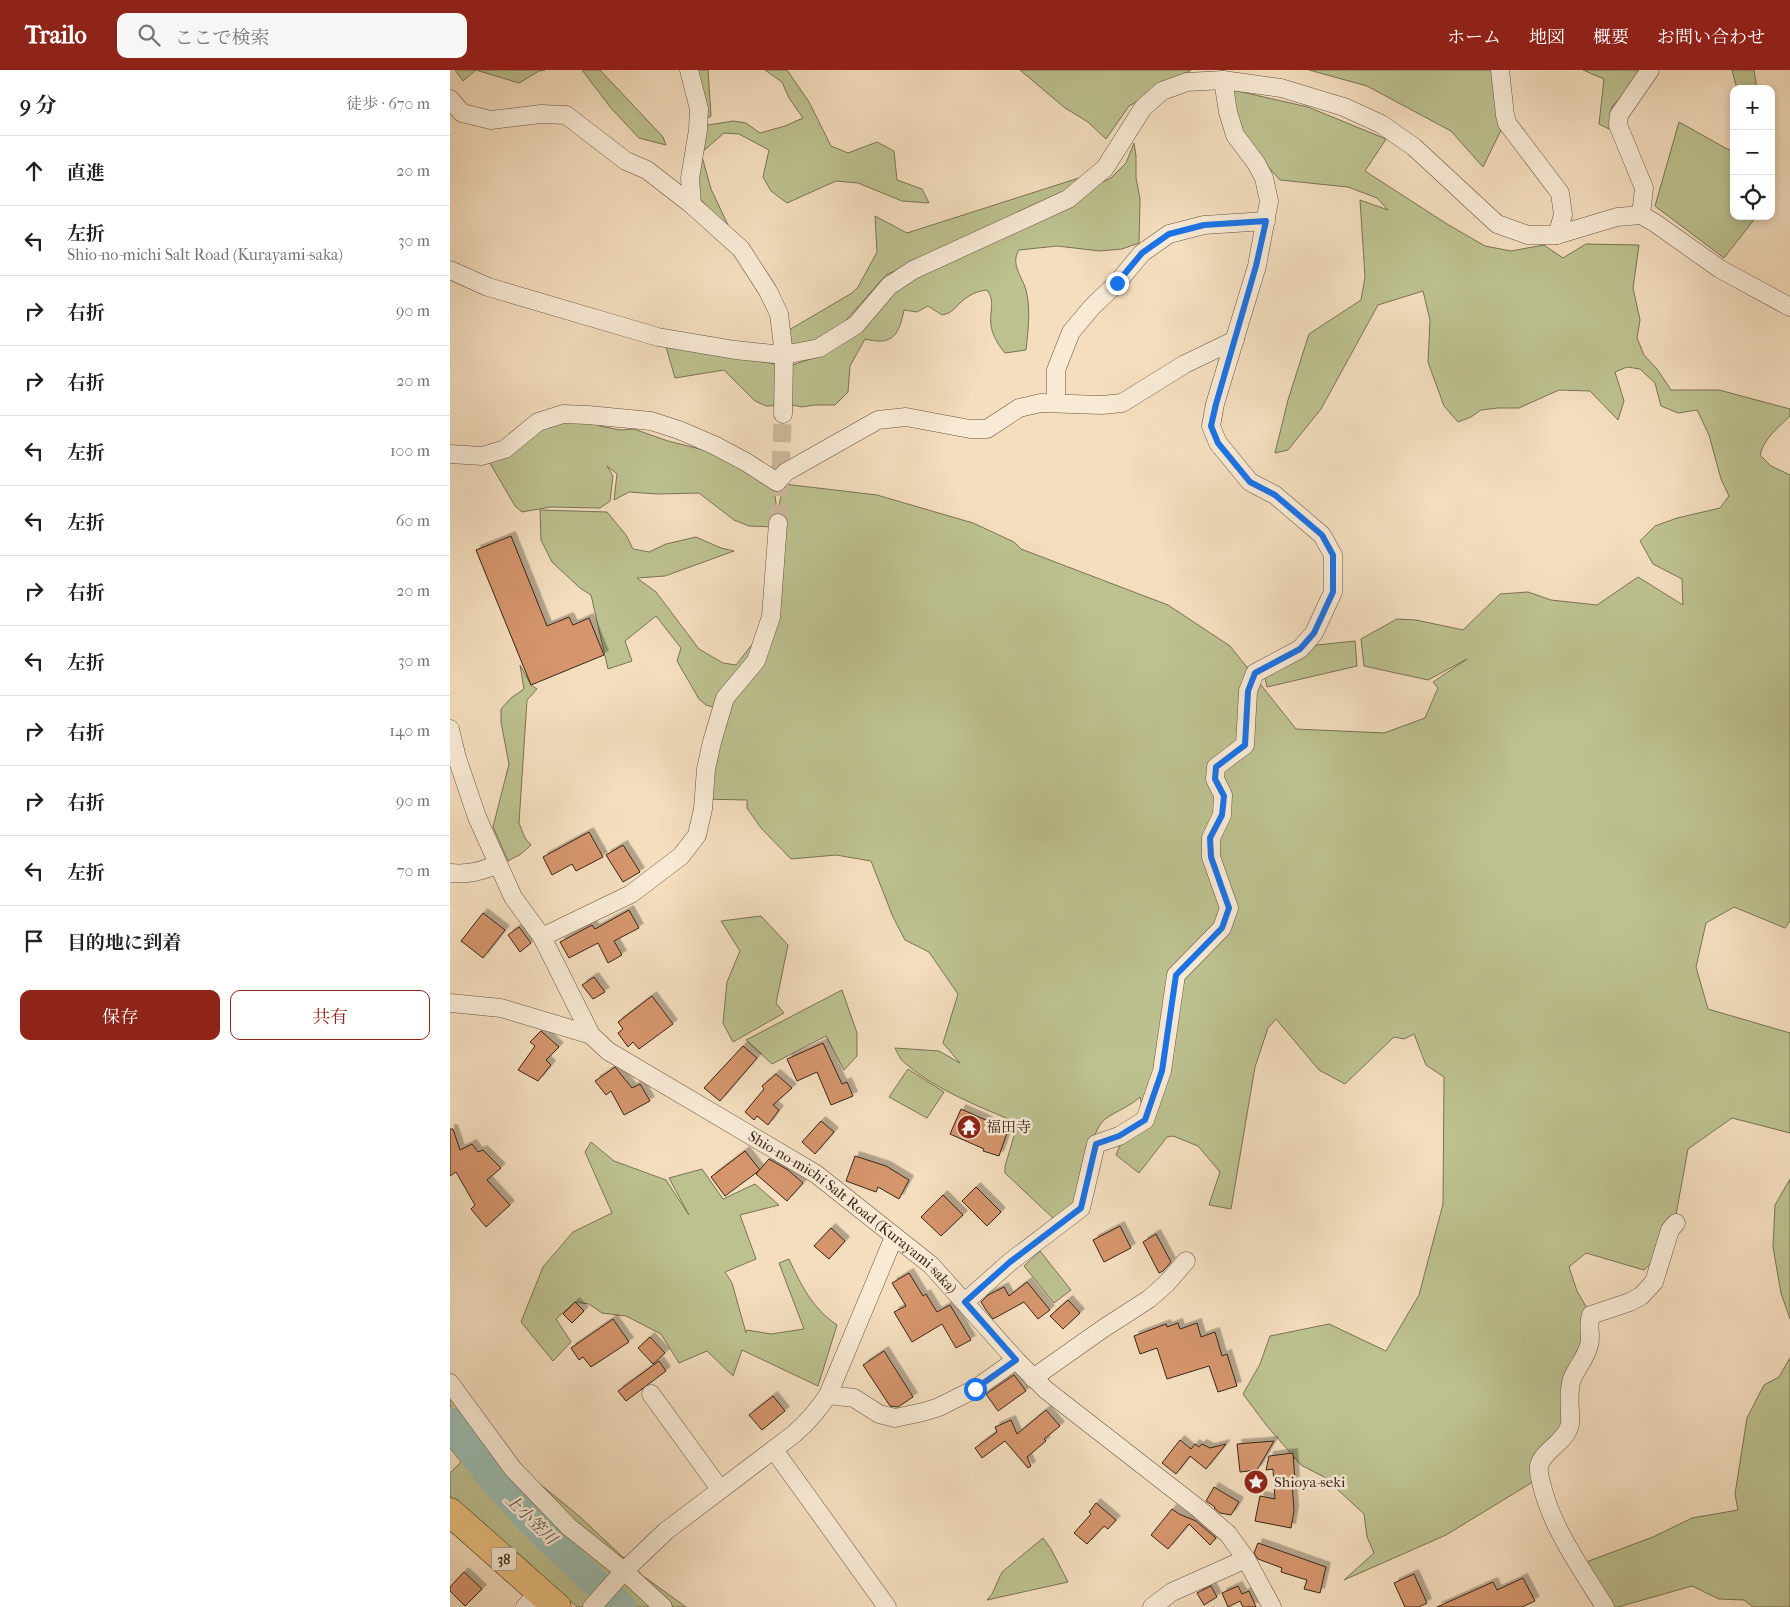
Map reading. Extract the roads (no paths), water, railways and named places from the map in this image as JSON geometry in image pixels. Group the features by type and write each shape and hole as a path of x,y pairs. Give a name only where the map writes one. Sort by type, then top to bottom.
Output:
{"main road":[{"name":"38","path":"450,1512 541,1602"}],"street":[{"path":"689,70 699,109 698,130 690,178 692,204"},
{"path":"1500,70 1507,123 1560,193 1563,215 1557,235"},
{"path":"1641,216 1644,188 1618,125 1619,116 1650,70"},
{"path":"965,1302 1010,1262 1081,1208 1096,1144 1119,1136 1145,1120 1162,1071 1176,975 1222,928 1229,908 1211,857 1210,838 1222,815 1224,796 1215,779 1216,767 1245,745 1248,691 1255,673 1300,649 1314,633 1333,592 1333,555 1322,535 1275,495 1250,482 1218,443 1211,426 1256,266 1269,201 1264,178 1256,163 1235,135 1228,112 1223,80"},
{"path":"450,270 488,287 658,337 736,350 784,355 819,348 856,325 889,286 913,270 1068,198 1105,168 1143,108 1162,91 1187,82 1223,80 1282,88 1344,107 1381,124 1414,148 1497,224 1528,235 1557,235 1617,216 1641,216 1655,222 1720,269 1790,307"},
{"path":"450,99 462,113 491,120 541,114 566,116 626,161 647,170 692,204 741,249 768,291 779,314 784,355 782,414"},
{"path":"1056,402 1056,370 1071,332 1142,253 1169,234 1195,227 1266,221"},
{"path":"450,454 482,456 506,449 538,422 563,414 588,415 651,421 679,430 722,450 777,482 786,472 878,420 906,416 970,429 987,429 1019,408 1041,403 1102,405 1122,403 1185,364 1235,340"},
{"path":"542,937 631,894 681,856 697,835 703,808 706,769 725,698 756,661 771,617 778,523"},
{"path":"450,729 457,758 478,817 513,897 542,937 591,1035"},
{"path":"450,873 462,874 483,871 498,864"},
{"path":"450,1002 501,1008 591,1035"},
{"name":"Shio-no-michi Salt Road (Kurayami-saka)","path":"591,1035 608,1051 816,1174 931,1265 1032,1378 1228,1534 1246,1559 1272,1607"},
{"path":"1605,1607 1562,1535 1543,1490 1539,1468 1541,1461 1567,1433 1570,1425 1569,1397 1572,1380 1585,1357 1590,1343 1588,1322 1591,1315 1630,1302 1641,1296 1654,1282 1670,1230 1676,1223"},
{"path":"594,1606 622,1573 666,1531 774,1450 808,1422 828,1395 894,1237"},
{"path":"1032,1378 1104,1328 1150,1300 1186,1261"},
{"path":"828,1395 854,1398 879,1414 895,1418 923,1412 975,1389 1016,1360"},
{"path":"450,1382 513,1469 569,1527 663,1607"},
{"path":"651,1394 720,1489"},
{"path":"774,1450 887,1607"},
{"path":"1152,1607 1172,1592 1246,1559"}],"waterway":[{"name":"上小笠川","path":"450,1422 468,1448 508,1497 552,1542 622,1607"}],"tunnel":[{"path":"778,523 783,414"}],"place":[{"name":"福田寺","path":"969,1127"},
{"name":"Shioya-seki","path":"1256,1482"}]}
